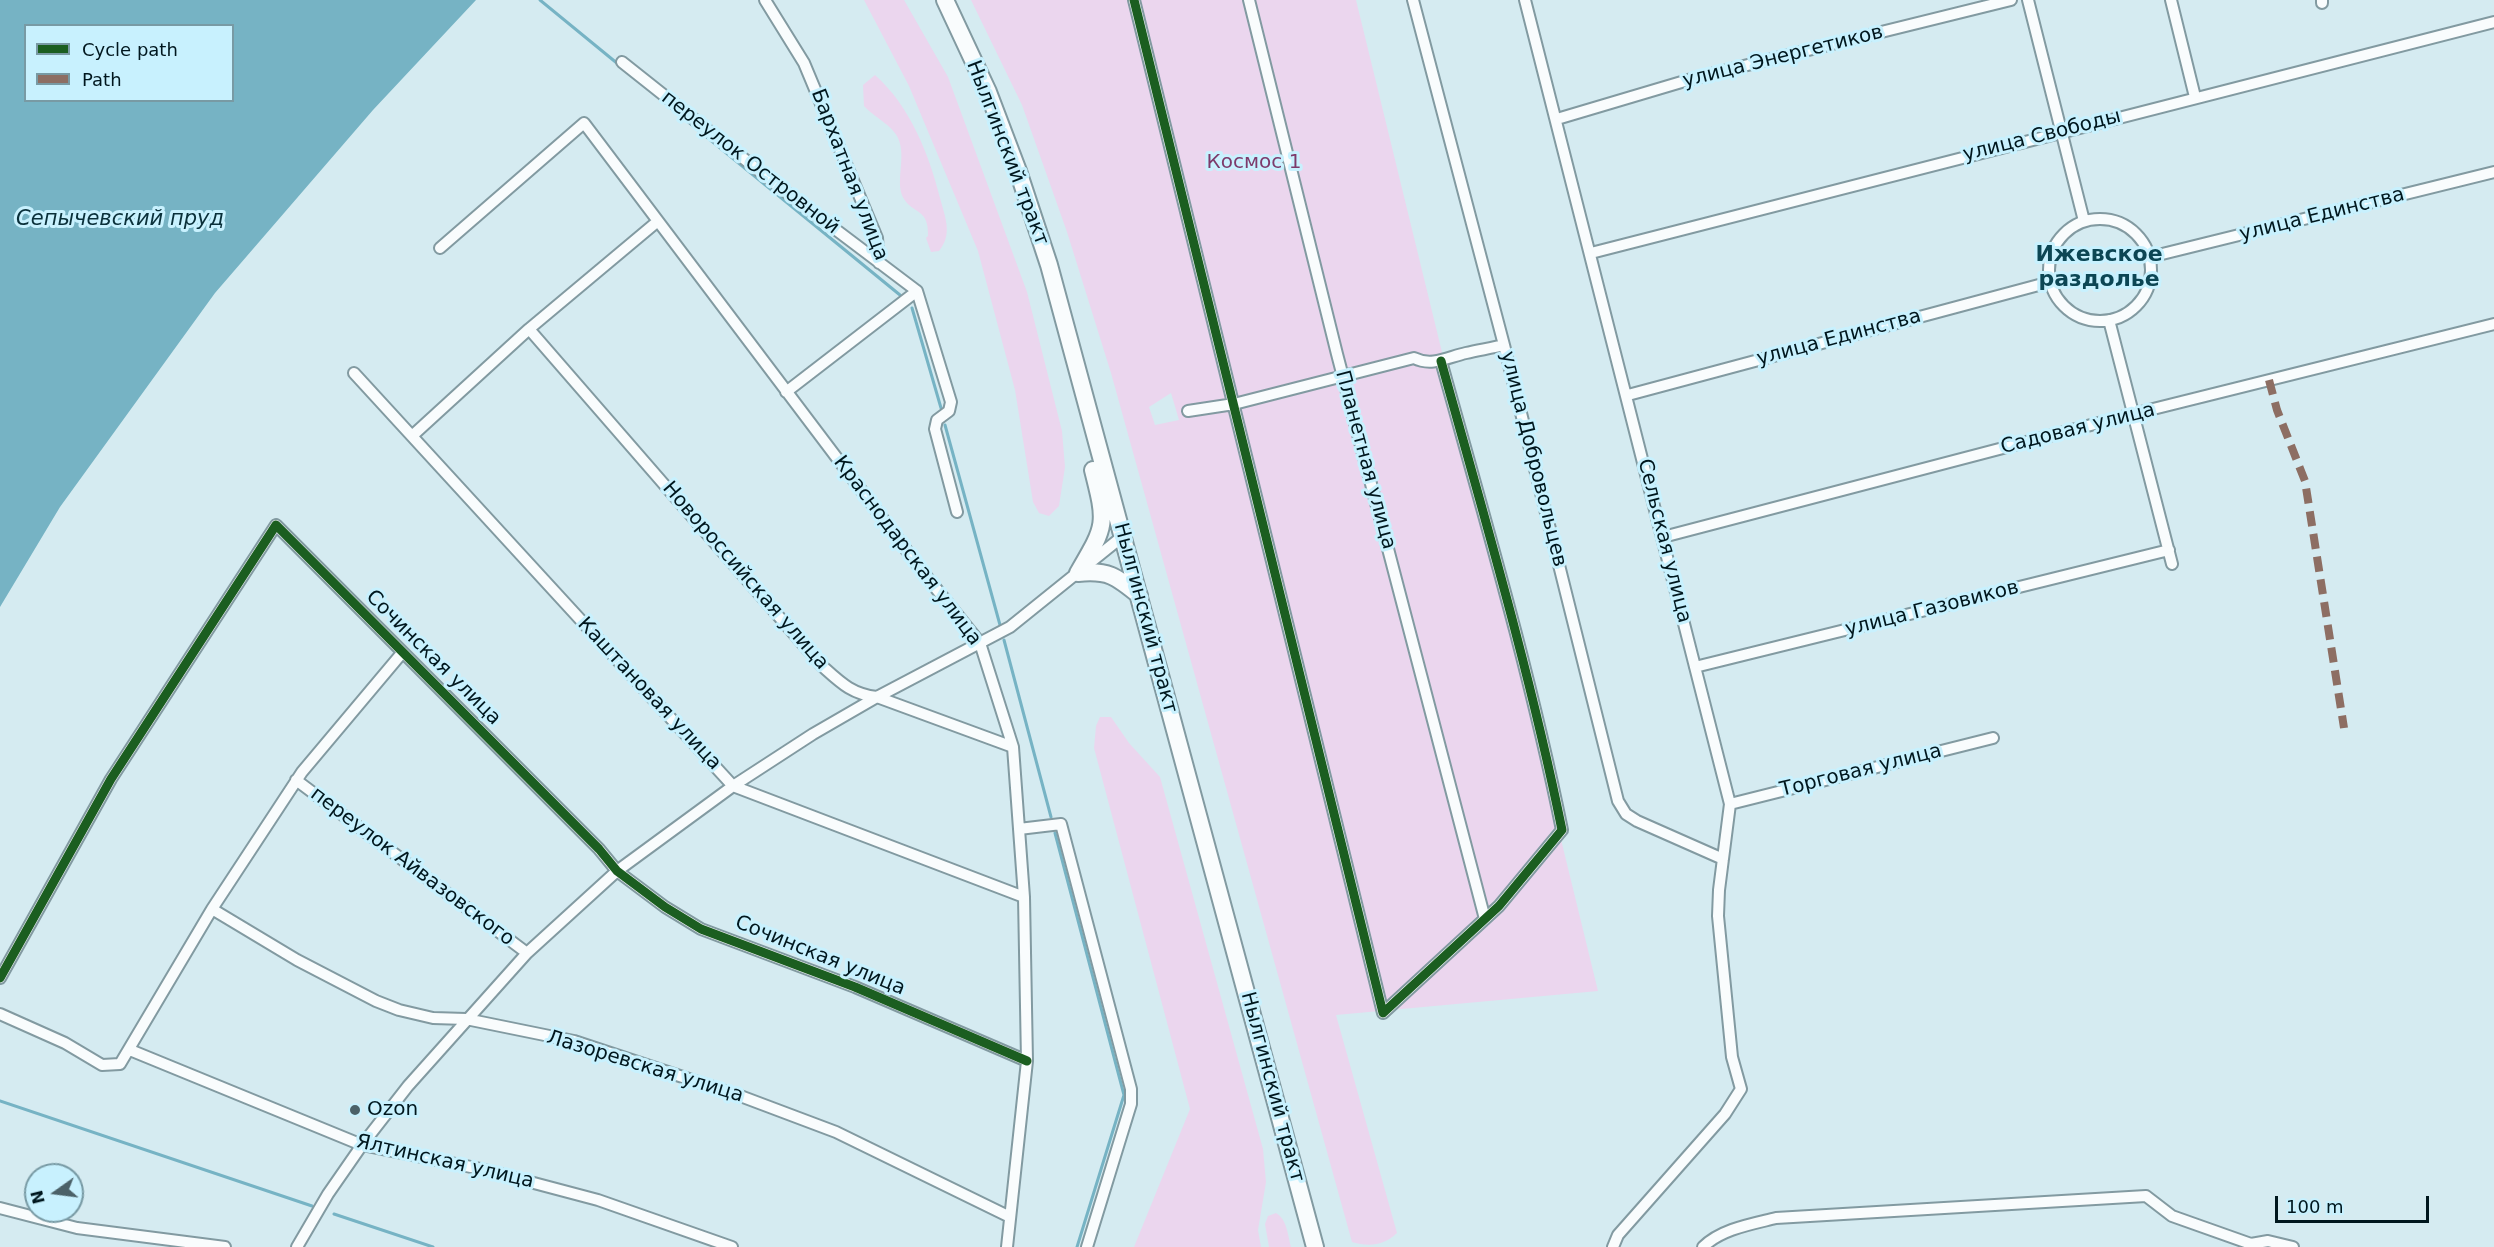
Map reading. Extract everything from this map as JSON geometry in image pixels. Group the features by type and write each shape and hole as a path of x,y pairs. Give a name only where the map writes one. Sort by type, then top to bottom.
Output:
{"main road":[{"name":"Нылгинский тракт","path":"945,0 988,92 1018,171 1056,291 1315,1247"},
{"path":"1056,291 1055,323 1103,510 1098,537 1078,573"},
{"path":"1078,573 1096,571 1110,573 1139,596"}],"street":[{"name":"Бархатная улица","path":"765,0 804,63 877,238 879,263 917,291"},
{"path":"1134,0 1383,1013 1499,906 1562,830 1501,581 1442,361"},
{"name":"Планетная улица","path":"1249,0 1343,375 1485,919"},
{"name":"улица Добровольцев","path":"1413,0 1504,345 1618,801 1626,813 1637,821 1723,859"},
{"name":"Сельская улица","path":"1525,0 1628,395 1730,804 1718,916 1732,1057 1741,1089 1725,1113 1618,1235 1613,1247"},
{"name":"улица Энергетиков","path":"1557,119 1695,78 2011,0"},
{"path":"2028,0 2084,221"},
{"path":"2171,0 2195,97"},
{"name":"улица Свободы","path":"1591,253 2494,22"},
{"name":"переулок Островной","path":"622,62 879,263"},
{"name":"Краснодарская улица","path":"440,248 584,123 926,576 980,643 1013,747 1024,897 1027,1061 1006,1247"},
{"name":"улица Единства","path":"2150,257 2494,172"},
{"path":"2100,218 2117,221 2132,229 2150,257 2151,274 2147,290 2125,315 2109,320 2094,321 2079,317 2061,302 2050,282 2049,267 2055,245 2070,228 2084,221 2100,218"},
{"path":"412,436 529,329 658,221"},
{"name":"улица Единства","path":"1628,395 2050,282"},
{"path":"786,392 917,291 951,402 949,411 937,420 935,429 957,512"},
{"path":"2109,320 2172,564"},
{"name":"Садовая улица","path":"1663,537 2133,414 2494,324"},
{"name":"Новороссийская улица","path":"529,329 821,665 841,683 860,695 877,697 1013,747"},
{"path":"1188,411 1234,404 1414,358 1427,362 1442,361 1464,353 1504,345"},
{"name":"Каштановая улица","path":"354,373 733,786 1024,897"},
{"name":"Сочинская улица","path":"0,978 111,779 276,525 599,849 617,871 665,907 700,928 855,987 1027,1061"},
{"path":"297,1247 328,1194 362,1145 408,1086 527,953 617,871 733,786 813,734 877,697 1010,627 1123,536"},
{"name":"улица Газовиков","path":"1695,667 2169,550"},
{"path":"0,1014 65,1043 102,1065 120,1064 212,909 296,780 402,653"},
{"name":"Торговая улица","path":"1730,804 1993,738"},
{"name":"переулок Айвазовского","path":"296,780 527,953"},
{"path":"1019,829 1060,824 1131,1089 1131,1104 1087,1247"},
{"name":"Лазоревская улица","path":"212,909 297,960 376,1001 399,1010 433,1018 466,1019 574,1041 743,1097 836,1132 1010,1217"},
{"name":"Ялтинская улица","path":"130,1050 362,1145 482,1169 598,1200 732,1247"},
{"path":"1703,1247 1708,1242 1742,1226 1776,1218 2146,1196 2172,1216 2250,1245 2268,1241 2293,1247"},
{"path":"0,1208 77,1228 225,1247"}],"green space":[{"path":"864,0 904,0 948,77 1027,292 1062,431 1065,467 1059,506 1049,516 1039,513 1033,502 1015,390 978,251 909,86"},
{"name":"Космос 1","path":"971,0 1356,0 1598,991 1336,1015 1397,1233 1381,1243 1364,1245 1352,1242 1111,373 1067,232 1022,105","holes":["1171,393 1179,420 1155,425 1149,407"]},
{"path":"875,75 898,101 924,148 947,225 946,238 939,251 931,252 926,238 928,227 926,221 908,204 901,193 901,153 898,138 892,129 864,106 863,85"},
{"path":"1100,717 1111,717 1129,743 1160,777 1263,1149 1266,1182 1258,1230 1261,1247 1134,1247 1190,1109 1094,748 1096,726"},
{"path":"1276,1213 1285,1223 1291,1247 1269,1247 1265,1224 1268,1216"}],"water":[{"name":"Сепычевский пруд","path":"0,0 476,0 373,110 215,293 60,507 0,607"}],"waterway":[{"path":"540,0 618,64"},
{"path":"670,107 900,295"},
{"path":"912,308 941,408"},
{"path":"945,425 1000,625"},
{"path":"1004,640 1051,817"},
{"path":"1055,833 1124,1095 1077,1247"},
{"path":"0,1101 312,1206"},
{"path":"334,1214 433,1247"}],"marked path":[{"path":"2269,380 2277,410 2305,481 2344,728"}],"cycle path":[{"path":"1134,0 1383,1013 1499,906 1562,830 1521,653 1441,361"},
{"path":"0,978 111,779 276,525 599,849 617,871 665,907 701,929 855,987 1027,1061"}],"place":[{"name":"Ozon","path":"355,1110"}],"district":[{"name":"Ижевское раздолье","path":"2099,268"}]}
